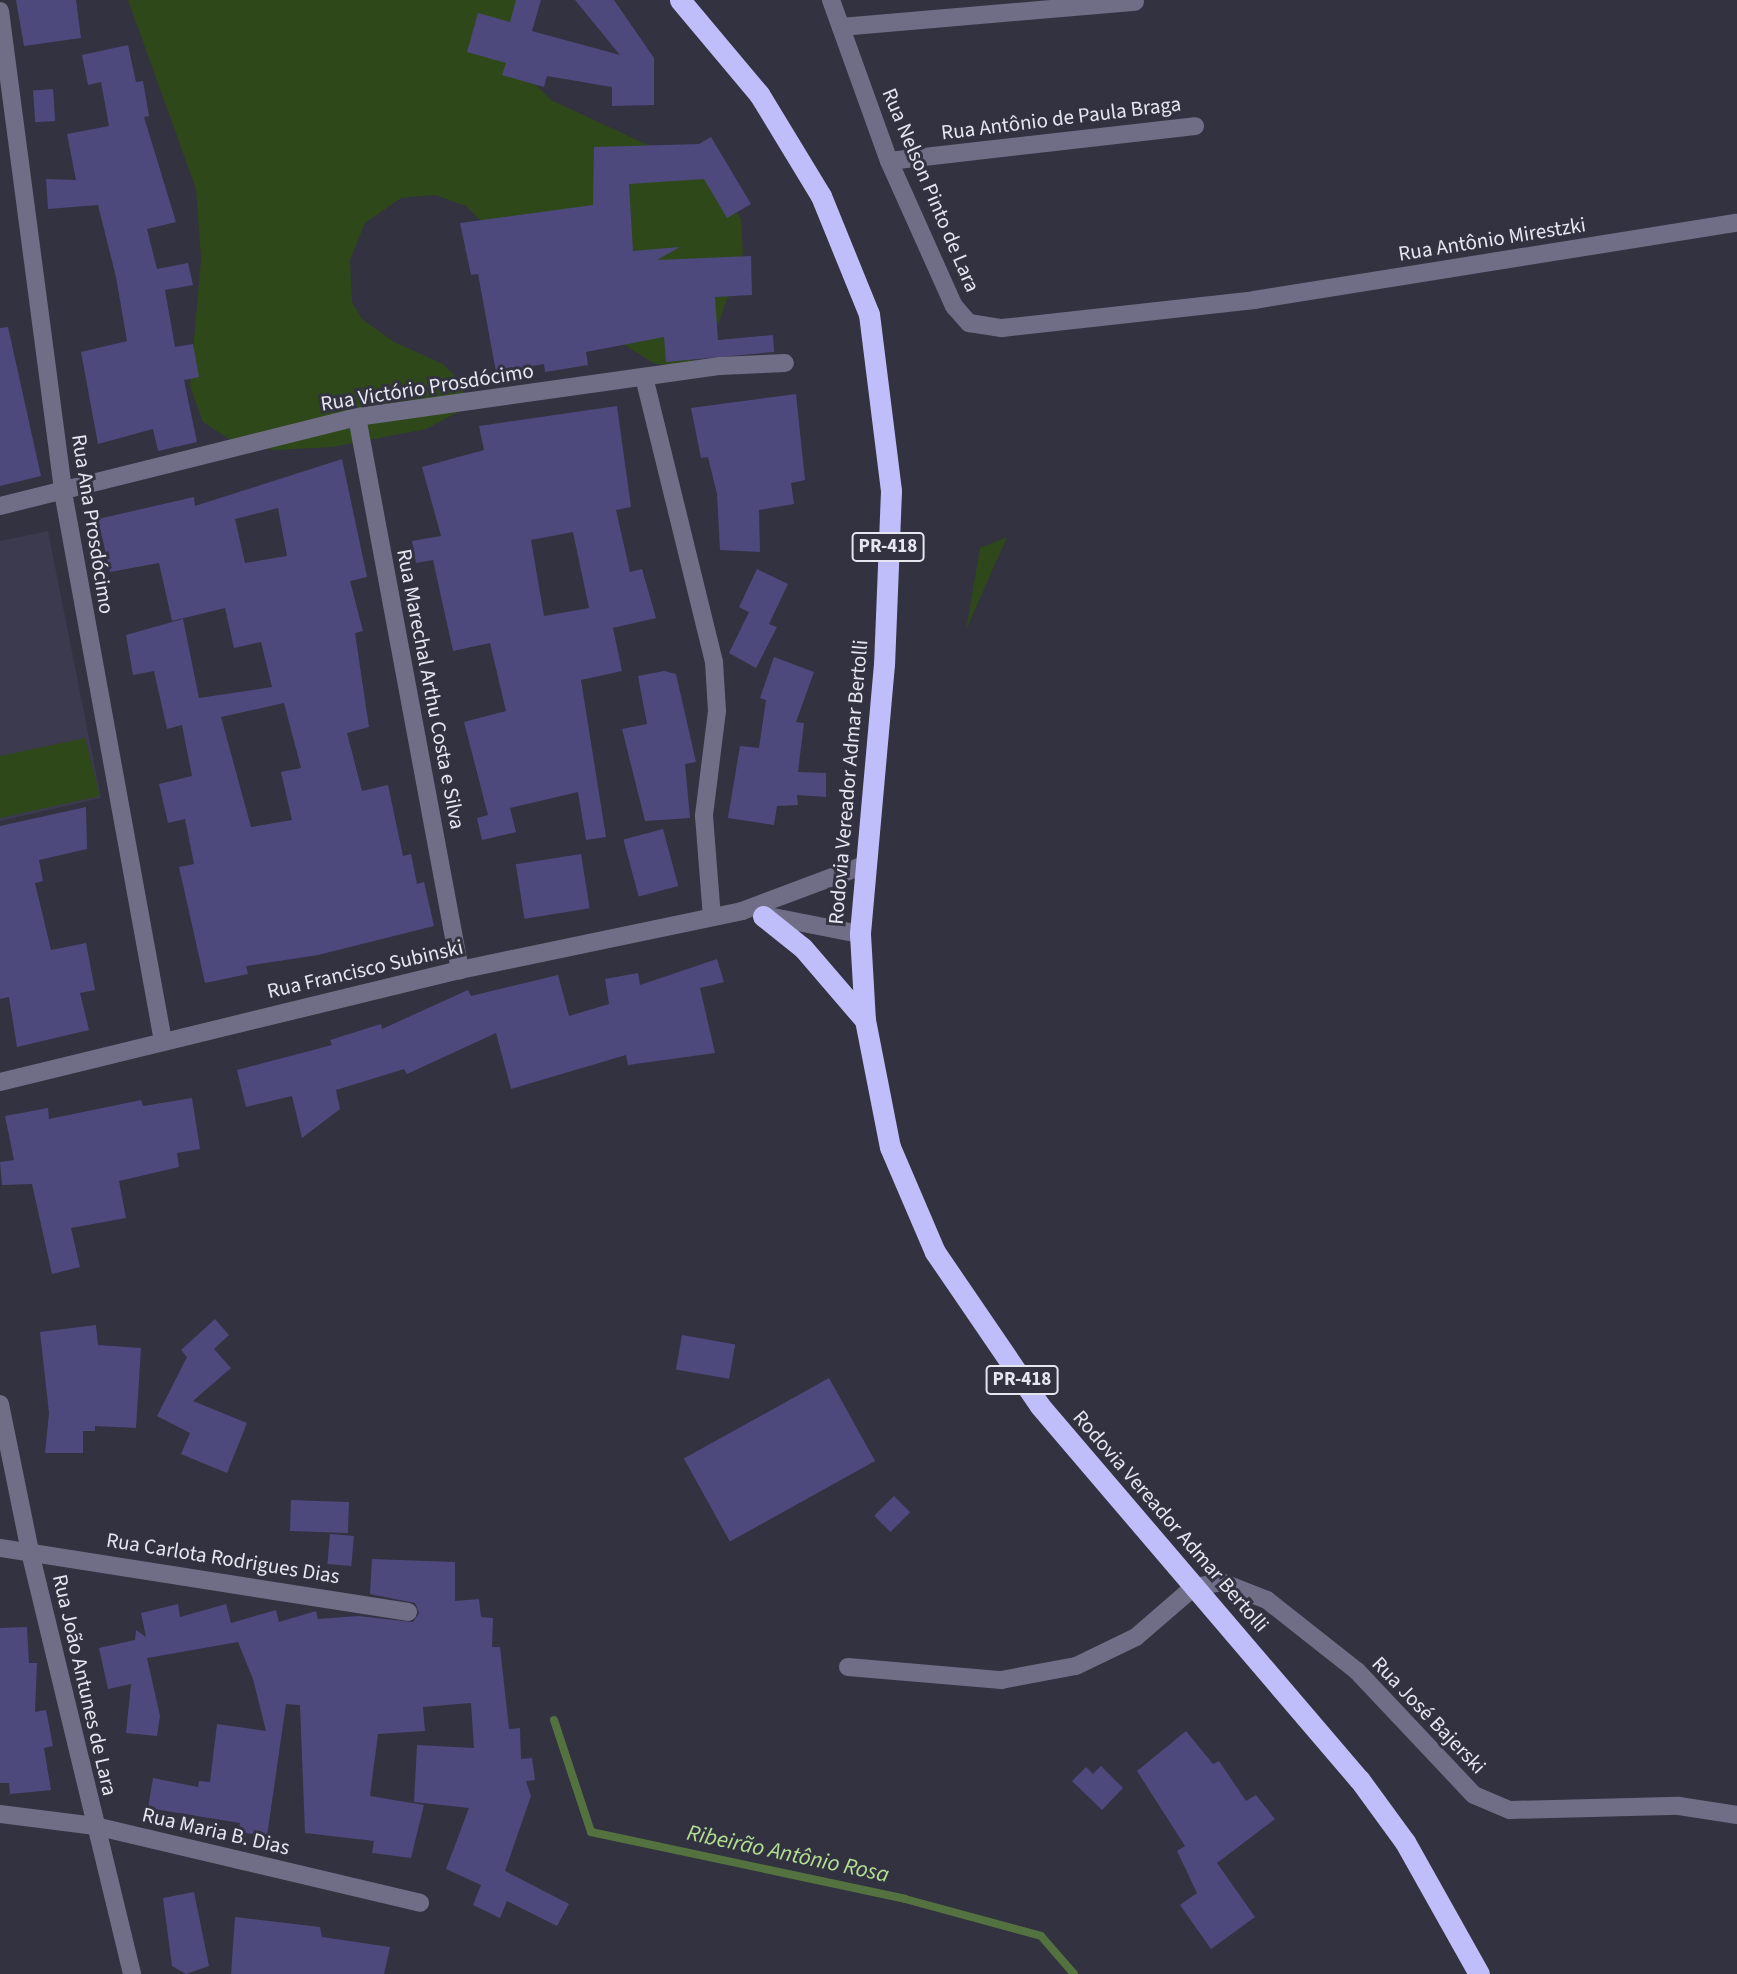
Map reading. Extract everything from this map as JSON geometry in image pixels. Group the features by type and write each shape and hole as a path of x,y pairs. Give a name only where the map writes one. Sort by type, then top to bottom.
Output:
{"highway":[{"name":"Rodovia Vereador Admar Bertolli","path":"680,0 759,94 821,195 869,314 891,491 884,664 862,866 860,934 866,1020 890,1147 934,1252 1040,1405 1194,1587 1312,1720 1390,1821 1479,1974"},
{"path":"763,916 803,948 866,1020"}],"street":[{"name":"Rua Nelson Pinto de Lara","path":"831,0 889,161 954,306 969,323 1002,328 1254,300"},
{"path":"841,27 1135,2"},
{"name":"Rua Ana Prosdócimo","path":"0,14 63,492 163,1041"},
{"name":"Rua Antônio de Paula Braga","path":"889,161 1195,126"},
{"name":"Rua Antônio Mirestzki","path":"1254,300 1737,223"},
{"name":"Rua Victório Prosdócimo","path":"0,506 357,417 643,377 785,363"},
{"path":"643,377 714,662 717,711 704,816 712,917"},
{"name":"Rua Marechal Arthu Costa e Silva","path":"357,417 460,970"},
{"name":"Rua Francisco Subinski","path":"0,1082 460,970 742,911 862,866"},
{"name":"Rua Francisco Subinski","path":"742,911 860,934"},
{"name":"Rua João Antunes de Lara","path":"0,1404 30,1552 132,1974"},
{"name":"Rua Carlota Rodrigues Dias","path":"0,1548 408,1612"},
{"name":"Rua José Bajerski","path":"1194,1587 1221,1582 1267,1600 1357,1671 1474,1795 1510,1810 1679,1806 1737,1815"},
{"path":"848,1667 1001,1680 1076,1666 1136,1637 1194,1587"},
{"name":"Rua Maria B. Dias","path":"0,1814 95,1826 420,1903"}],"shaded area":[{"path":"48,531 101,798 0,821 0,541"}],"green space":[{"path":"128,0 516,0 524,73 551,100 697,168 718,185 741,219 743,253 719,322 699,355 685,365 655,364 568,309 466,206 435,195 401,198 365,223 350,260 352,302 362,319 394,342 443,364 465,386 460,411 426,429 332,447 276,450 237,444 203,422 190,386 201,259 196,189"},
{"path":"1007,537 966,630 980,548"},
{"path":"85,738 100,796 0,818 0,756"}],"building":[{"path":"16,0 76,0 81,38 24,46"},
{"path":"516,0 541,0 532,31 620,55 575,0 614,0 654,58 654,105 612,106 612,87 547,76 544,87 502,75 506,63 467,52 478,13 510,22"},
{"path":"128,45 136,82 143,81 149,116 144,117 176,222 147,229 157,269 188,263 193,285 165,290 175,347 193,344 199,377 184,380 197,442 158,451 153,429 98,444 81,352 127,341 116,277 98,205 48,209 46,179 76,180 67,134 109,126 101,82 88,85 82,55"},
{"path":"53,89 55,121 35,122 33,90"},
{"path":"711,137 751,204 727,218 704,179 629,184 633,251 680,247 657,260 751,256 752,295 715,297 718,340 773,335 774,352 666,362 664,337 586,352 588,365 545,372 544,364 496,372 478,274 471,275 460,223 593,205 594,147 699,144"},
{"path":"8,327 41,476 0,486 0,328"},
{"path":"796,394 805,480 791,483 794,504 759,510 760,552 720,550 717,494 708,457 701,458 691,408"},
{"path":"617,406 631,507 616,510 630,572 642,569 656,618 613,628 622,671 581,680 606,837 586,840 578,792 510,808 516,832 482,840 477,818 488,815 464,722 506,711 490,643 453,651 433,560 416,563 412,541 441,536 422,467 484,450 479,426","holes":["573,532 589,608 544,616 531,540"]},
{"path":"342,459 367,577 350,581 363,631 355,633 369,727 347,733 362,791 388,785 403,856 411,854 417,884 424,882 434,926 318,955 246,966 248,974 205,983 179,867 194,864 185,819 168,823 159,784 192,776 182,725 167,729 154,671 133,675 126,635 183,619 199,698 272,687 261,642 234,648 225,608 172,621 159,563 110,572 98,519 194,497 195,506","holes":["278,508 287,556 245,563 235,519","284,703 301,768 281,772 292,820 251,827 221,717"]},
{"path":"757,569 788,584 769,624 777,627 756,668 729,653 749,612 739,607"},
{"path":"774,657 814,672 796,722 804,723 798,772 826,773 826,797 797,795 798,805 777,806 774,825 728,818 740,746 759,748 766,700 760,698"},
{"path":"664,671 676,674 696,762 685,764 690,818 645,821 622,729 647,724 638,676"},
{"path":"86,807 87,849 39,860 43,881 35,883 51,950 86,943 95,990 80,993 89,1030 17,1047 9,997 0,999 0,826"},
{"path":"663,829 678,886 639,897 623,840"},
{"path":"581,854 590,908 524,919 516,864"},
{"path":"717,959 724,982 700,988 715,1053 628,1065 626,1055 511,1089 496,1033 407,1074 404,1069 336,1090 340,1109 302,1138 292,1096 246,1107 237,1070 332,1045 330,1040 381,1024 382,1029 468,990 471,996 558,975 569,1016 609,1004 605,979 638,973 640,985"},
{"path":"192,1098 200,1149 177,1153 179,1167 119,1181 126,1218 71,1228 80,1267 52,1274 32,1184 2,1185 0,1162 14,1160 5,1116 48,1108 49,1119 141,1100 143,1106"},
{"path":"215,1319 229,1335 214,1349 231,1368 193,1401 247,1423 227,1473 181,1454 190,1433 157,1416 187,1357 181,1350"},
{"path":"96,1325 98,1345 141,1348 136,1428 95,1426 95,1431 83,1431 83,1453 45,1453 49,1413 40,1332"},
{"path":"682,1335 735,1344 729,1379 676,1369"},
{"path":"829,1378 875,1461 730,1542 684,1458"},
{"path":"894,1496 910,1512 890,1532 874,1516"},
{"path":"291,1500 349,1502 348,1533 290,1531"},
{"path":"330,1534 354,1536 351,1566 327,1564"},
{"path":"372,1559 455,1562 455,1601 479,1599 481,1617 493,1618 492,1647 500,1647 509,1729 520,1728 521,1759 532,1758 535,1780 526,1781 531,1796 505,1871 569,1904 557,1926 507,1901 500,1918 473,1905 481,1885 446,1869 469,1808 414,1802 417,1745 474,1748 471,1703 423,1707 425,1731 378,1734 370,1796 424,1805 411,1858 372,1853 374,1841 305,1833 300,1705 286,1704 267,1836 238,1832 240,1823 148,1808 153,1778 198,1787 199,1781 210,1782 217,1724 266,1731 253,1679 238,1642 147,1658 160,1716 157,1736 126,1733 131,1684 108,1689 99,1648 135,1640 136,1630 146,1637 141,1613 178,1604 180,1617 226,1604 231,1623 276,1610 279,1622 316,1611 318,1619 358,1616 413,1622 419,1613 415,1603 370,1594"},
{"path":"27,1627 29,1663 37,1663 35,1712 46,1710 53,1746 44,1748 51,1790 10,1794 9,1783 0,1783 0,1628"},
{"path":"1186,1731 1213,1764 1219,1761 1246,1801 1256,1795 1275,1819 1217,1863 1255,1917 1211,1949 1180,1905 1197,1893 1177,1851 1185,1846 1137,1771"},
{"path":"1101,1766 1123,1788 1102,1810 1072,1781 1086,1767 1093,1774"},
{"path":"194,1892 209,1966 186,1974 172,1966 163,1898"},
{"path":"235,1917 320,1927 322,1937 390,1947 384,1974 231,1974"}],"waterway":[{"name":"Ribeirão Antônio Rosa","path":"554,1720 591,1832 905,1899 1041,1936 1074,1974"}]}
